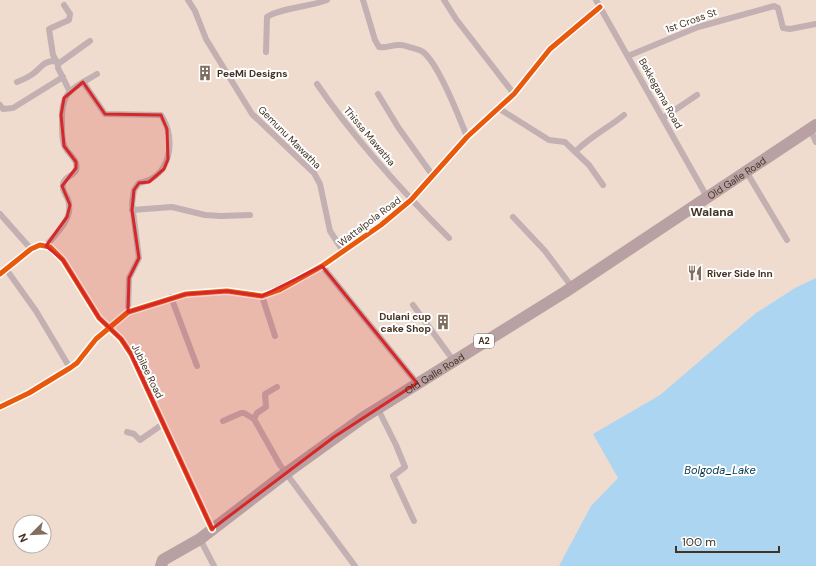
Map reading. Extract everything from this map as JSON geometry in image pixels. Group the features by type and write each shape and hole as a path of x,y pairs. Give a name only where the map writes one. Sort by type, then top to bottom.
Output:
{"highway":[{"name":"Old Galle Road","path":"163,564 200,539 286,472 334,437 416,383 572,287 746,170 813,127"}],"street":[{"name":"Gemunu Mawatha","path":"188,0 195,11 206,39 252,114 314,173 320,184 330,231 344,251"},
{"path":"266,52 267,17 276,12 307,7 327,0"},
{"path":"363,0 375,40 379,47 384,48 397,44 424,52 435,66 467,137"},
{"path":"444,0 456,19 514,94"},
{"name":"Bekkegama Road","path":"596,0 707,197"},
{"path":"64,5 70,14 69,20 49,29 58,68 70,92"},
{"name":"1st Cross St","path":"628,56 698,28 774,6 778,8 782,28 790,29 816,24"},
{"name":"Wattalpola Road","path":"0,407 29,393 77,363 96,339 128,312 171,297 186,294 227,291 262,296 279,290 322,266 381,226 411,200 467,137 514,94 550,49 600,8"},
{"path":"58,64 90,41"},
{"path":"17,82 34,74 47,61 55,61 58,64"},
{"path":"0,274 31,249 40,245 46,246 61,228 67,217 70,205 62,186 64,182 74,174 76,162 64,146 62,106 64,98 70,92 97,74"},
{"path":"0,104 3,109 13,108 63,78"},
{"path":"83,82 105,114 161,115 164,119 168,141 168,159 164,169 149,182 139,183 134,190 132,210 139,258 130,278 128,312"},
{"name":"Thissa Mawatha","path":"317,84 343,121 411,200 450,238"},
{"path":"378,94 398,127 433,176"},
{"path":"663,118 697,95"},
{"path":"498,108 549,140 564,142 576,151 603,185"},
{"path":"576,151 594,135 609,127 624,116"},
{"path":"813,127 816,142"},
{"path":"746,170 787,240"},
{"path":"132,210 172,207 205,215 250,215"},
{"path":"0,214 31,249"},
{"path":"513,217 545,251 572,287"},
{"name":"Jubilee Road","path":"46,246 50,247 63,260 99,318 110,327 130,354 212,529"},
{"path":"322,266 416,383"},
{"path":"6,269 36,311 70,368"},
{"path":"262,296 275,336"},
{"path":"171,297 197,366"},
{"path":"413,305 453,360"},
{"path":"254,419 257,413 266,407 265,394 277,387"},
{"path":"378,409 405,467 393,476 414,521"},
{"path":"223,421 241,413 244,413 254,419 286,472 355,566"},
{"path":"127,432 134,434 140,440 163,424"},
{"path":"200,539 214,566"}],"highlighted area":[{"path":"83,82 105,114 161,115 167,129 168,159 164,169 149,182 139,183 134,190 132,210 139,258 129,278 128,312 186,294 227,291 262,296 322,266 417,383 334,437 212,529 131,354 121,339 99,318 63,260 46,246 67,217 70,205 62,186 76,168 76,162 64,146 61,115 64,98"}],"water":[{"name":"Bolgoda_Lake","path":"816,278 816,566 559,566 591,506 618,478 593,434 660,395 756,313 795,288"}],"cycle path":[{"path":"0,407 29,393 77,363 96,339 128,312 186,294 227,291 262,296 279,290 322,266 381,225 411,200 467,137 514,94 550,49 600,7"},
{"path":"0,274 31,249 40,245 50,247 63,260 99,318 121,339 131,354 212,529"}],"place":[{"name":"PeeMi Designs","path":"205,73"},
{"name":"River Side Inn","path":"695,273"},
{"name":"Dulani cup cake Shop","path":"443,322"}],"district":[{"name":"Walana","path":"712,212"}]}
